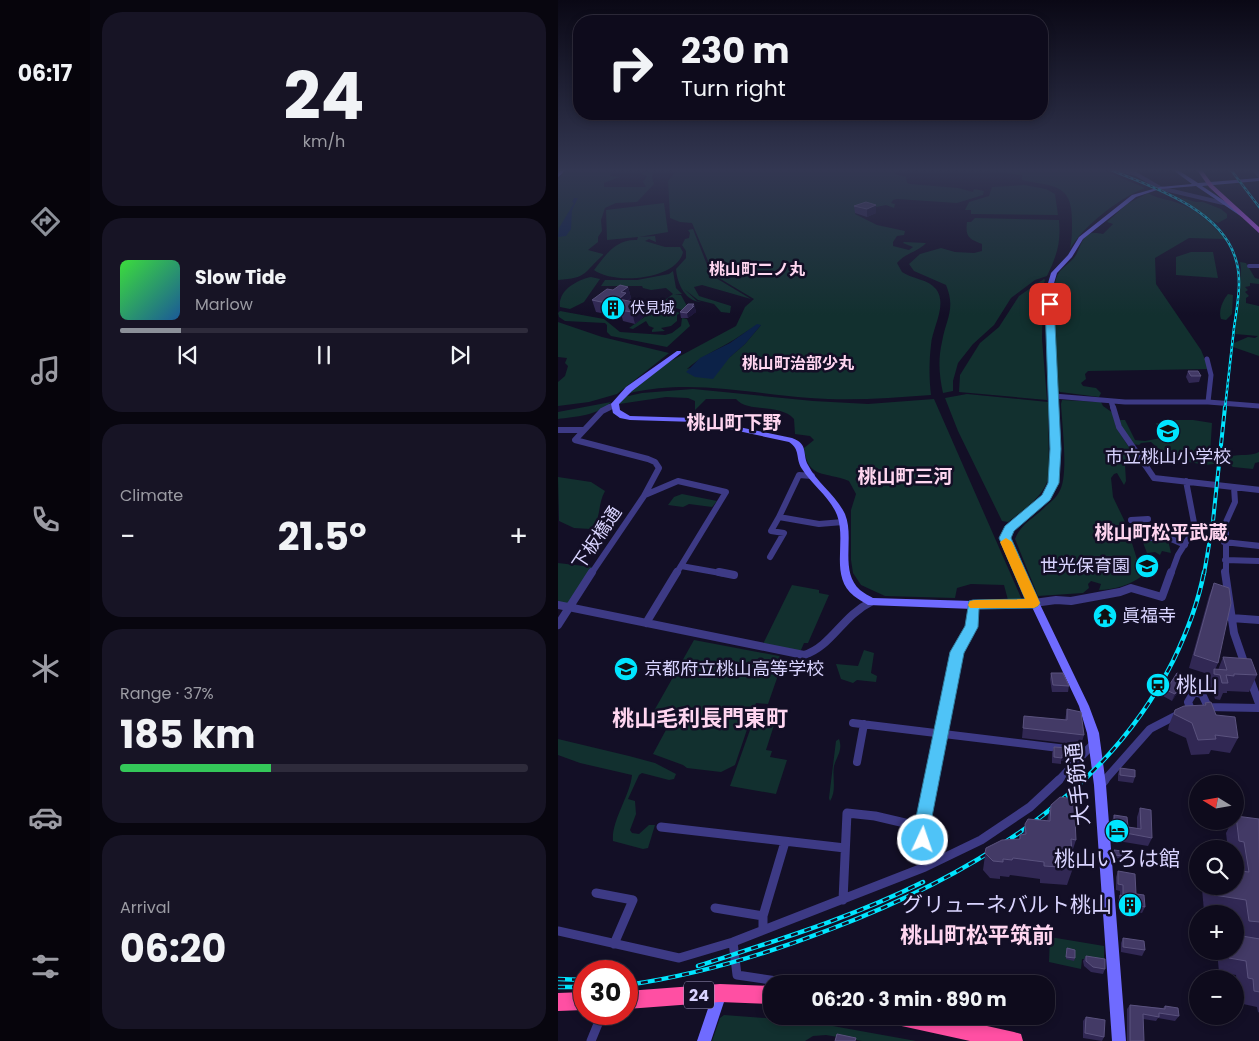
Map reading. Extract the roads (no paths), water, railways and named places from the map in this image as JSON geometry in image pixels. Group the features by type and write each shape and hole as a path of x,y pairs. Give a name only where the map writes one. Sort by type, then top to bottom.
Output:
{"highway":[{"name":"24","path":"638,999 720,993 763,995"},
{"path":"558,1002 573,1001"},
{"path":"939,1025 1014,1041"}],"main road":[{"path":"1246,219 1260,232"}],"street":[{"path":"1105,219 1081,238 1070,256 1053,274 1049,290 1054,396 1111,401 1210,402 1260,406"},
{"path":"1249,266 1260,266"},
{"path":"558,431 584,430 602,411 615,404 629,390 678,352"},
{"path":"1207,359 1211,375 1210,402"},
{"name":"大手筋通","path":"1054,396 1056,458 1052,488 1039,506 1008,530 1006,542 1084,706 1095,742 1119,1041"},
{"path":"1111,401 1119,427 1154,478 1260,490"},
{"path":"615,404 616,411 626,417 691,420 792,440 799,445 803,453 802,464 840,513 843,522 844,576 853,591 871,602"},
{"name":"下板橋通","path":"558,625 604,553 644,496 659,468 655,462 648,459 575,440 584,430"},
{"path":"770,557 784,533 771,531 799,475 812,476"},
{"path":"644,496 678,481 726,492 646,623"},
{"path":"558,606 804,655 820,649 849,614 858,607 871,602 973,605 1034,603 1056,600 1071,601 1132,588 1162,597 1178,555 1195,528 1186,481"},
{"path":"1100,786 1150,729 1164,721 1191,710 1208,707 1260,707 1234,633 1225,560 1226,522 1235,502 1234,487"},
{"path":"778,517 819,524 843,522"},
{"path":"1148,519 1135,520 1145,538 1169,538 1186,544"},
{"path":"1224,542 1260,546"},
{"path":"1225,560 1260,561"},
{"path":"681,566 734,575"},
{"path":"925,867 922,827 957,652 972,627 973,605"},
{"path":"1232,618 1260,620"},
{"path":"1191,710 1188,702 1194,692 1202,694 1208,707"},
{"path":"853,723 1075,750 1082,756"},
{"path":"857,762 864,724"},
{"path":"558,931 679,958 733,944 763,930 925,867 981,840 1004,827 1030,807 1095,742"},
{"path":"843,900 847,813 875,816 922,827"},
{"path":"661,827 845,848"},
{"path":"763,930 763,916 784,842"},
{"path":"596,893 633,900 614,944"},
{"path":"715,908 763,916"},
{"path":"733,944 737,975 763,979"},
{"path":"704,1041 720,993"},
{"path":"591,1041 598,1025"}],"water":[{"path":"565,219 572,219 571,229 566,236 558,237 559,228"},
{"path":"757,324 761,325 745,344 730,357 713,379 695,377 686,372 700,358 730,343"}],"railway":[{"path":"1206,219 1227,240 1235,257 1239,274 1238,302 1225,408"},
{"path":"1204,574 1213,521 1225,407"},
{"path":"638,983 679,976 730,963 831,929 933,884 981,857 1028,826 1071,792 1110,753 1144,709 1173,661 1183,639 1192,618 1204,572"},
{"path":"698,966 840,918 923,882"},
{"path":"558,979 573,980"},
{"path":"558,987 573,987"}],"place":[{"name":"伏見城","path":"613,308"},
{"name":"市立桃山小学校","path":"1168,431"},
{"name":"世光保育園","path":"1147,566"},
{"name":"眞福寺","path":"1105,616"},
{"name":"京都府立桃山高等学校","path":"626,669"},
{"name":"桃山","path":"1158,685"},
{"name":"桃山いろは館","path":"1117,831"},
{"name":"グリューネバルト桃山","path":"1130,905"}],"district":[{"name":"桃山町二ノ丸","path":"757,269"},
{"name":"桃山町治部少丸","path":"798,363"},
{"name":"桃山町下野","path":"734,422"},
{"name":"桃山町三河","path":"905,476"},
{"name":"桃山町松平武蔵","path":"1161,532"},
{"name":"桃山毛利長門東町","path":"700,718"},
{"name":"桃山町松平筑前","path":"977,935"}]}
